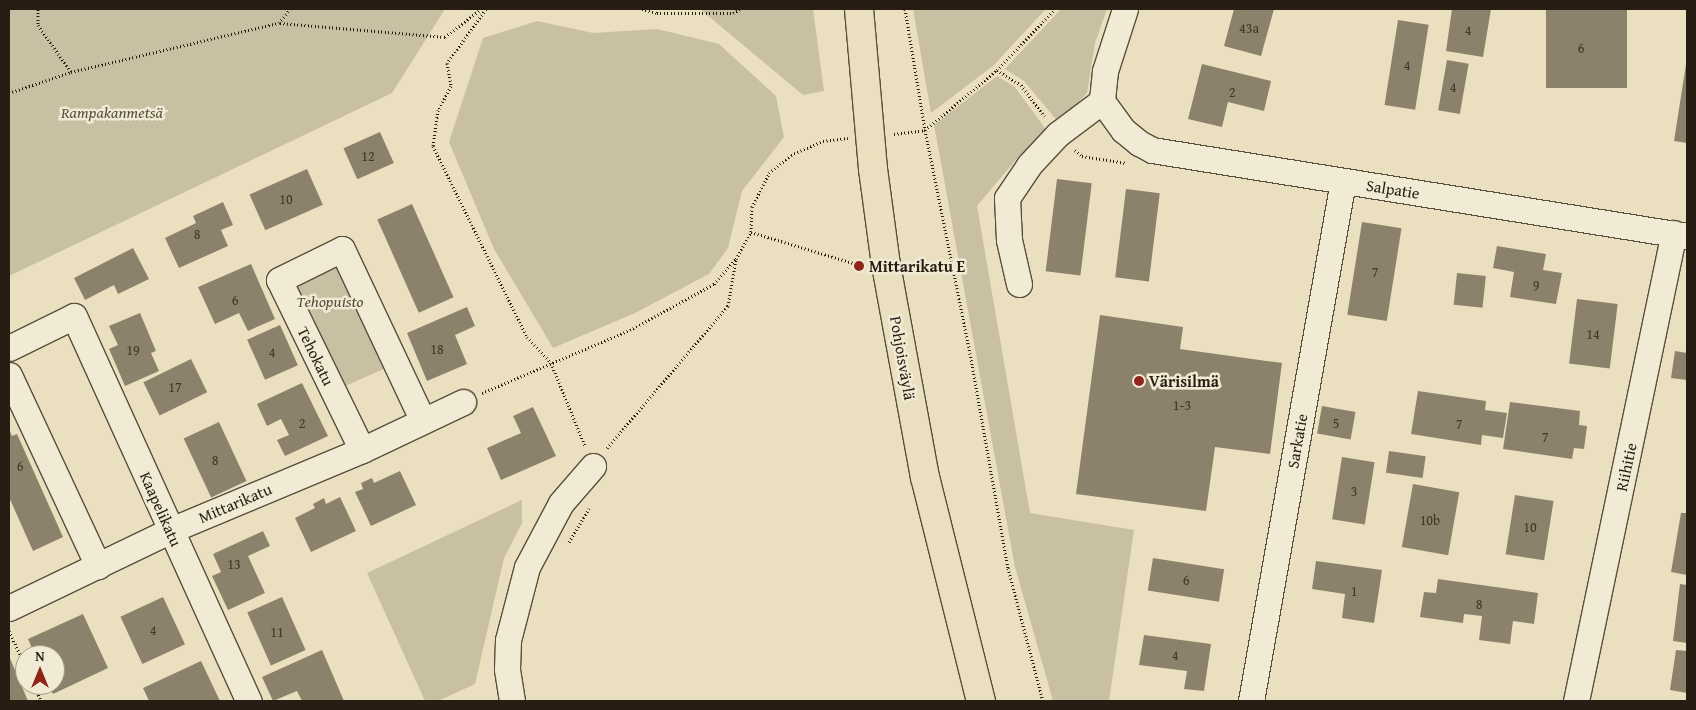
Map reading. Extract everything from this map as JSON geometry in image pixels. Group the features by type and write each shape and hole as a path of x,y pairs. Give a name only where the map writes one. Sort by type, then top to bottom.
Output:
{"main road":[{"name":"Pohjoisväylä","path":"859,9 873,169 886,265 925,477 981,701"}],"street":[{"path":"1019,284 1009,240 1007,198 1029,165 1058,134 1107,109 1104,71 1124,9"},
{"name":"Salpatie","path":"1107,109 1122,130 1138,143 1152,150 1681,235"},
{"name":"Sarkatie","path":"1250,701 1343,181"},
{"name":"Riihitie","path":"1576,701 1681,235"},
{"name":"Tehokatu","path":"362,450 280,280 342,249 423,421"},
{"name":"Kaapelikatu","path":"9,348 74,316 249,701"},
{"path":"9,374 98,566"},
{"name":"Mittarikatu","path":"9,608 171,530 362,450 464,402"},
{"path":"512,701 507,668 508,640 527,567 561,503 593,466"}],"path":[{"path":"38,9 38,25 71,72"},
{"path":"279,23 290,9"},
{"path":"9,93 71,72 279,23 445,37 481,9"},
{"path":"486,9 447,63 450,86 438,110 433,146 527,337 551,363 593,466 728,306 736,259"},
{"path":"642,9 657,13 733,13 741,9"},
{"path":"905,9 925,130 970,353 1008,568 1043,701"},
{"path":"891,135 925,130 997,70 1055,9"},
{"path":"997,70 1021,85 1058,134"},
{"path":"464,402 630,330 714,284 736,259 751,232 752,207 769,173 792,155 823,141 854,137"},
{"path":"751,232 859,266 886,265"},
{"path":"567,546 591,507"},
{"path":"9,631 15,645"}],"green space":[{"name":"Rampakanmetsä","path":"9,9 445,9 392,93 9,276"},
{"path":"700,9 813,9 824,91 803,95"},
{"path":"913,9 1046,9 993,66 931,113"},
{"path":"1061,9 1107,9 1095,43 1087,93 1059,123 1024,81 1005,69"},
{"path":"537,21 593,33 657,29 719,44 776,96 784,137 742,191 728,248 709,274 635,313 553,348 494,249 449,142 483,38"},
{"path":"997,76 1015,87 1047,131 1019,156 977,206 1030,513 1134,530 1109,701 1053,701 1015,567 934,125"},
{"name":"Tehopuisto","path":"341,263 387,367 339,389 293,285"},
{"path":"522,500 522,523 504,558 475,684 438,701 425,701 367,573"}],"building":[{"path":"1234,9 1274,9 1261,56 1224,46"},
{"path":"1452,9 1491,9 1483,57 1446,51"},
{"path":"1546,9 1627,9 1627,88 1546,88"},
{"path":"1398,20 1429,25 1415,110 1385,105"},
{"path":"1447,60 1469,64 1460,114 1438,110"},
{"path":"1202,64 1271,81 1264,111 1228,102 1222,127 1188,119"},
{"path":"1687,64 1687,143 1674,141"},
{"path":"380,132 394,163 357,179 343,148"},
{"path":"307,169 323,205 265,230 249,195"},
{"path":"1057,179 1092,183 1080,276 1046,271"},
{"path":"1126,189 1160,193 1149,281 1115,277"},
{"path":"223,202 233,225 221,230 228,246 179,268 165,238 196,223 193,216"},
{"path":"412,204 453,297 419,313 377,219"},
{"path":"1362,222 1402,228 1387,321 1347,315"},
{"path":"1497,246 1546,254 1543,270 1562,273 1556,304 1510,297 1514,272 1493,268"},
{"path":"133,248 149,279 118,294 114,285 85,300 74,278"},
{"path":"251,264 275,319 248,331 239,313 215,324 198,287"},
{"path":"1457,273 1486,276 1482,308 1454,305"},
{"path":"1577,299 1618,304 1610,369 1569,364"},
{"path":"467,307 475,326 455,335 467,364 427,381 407,333"},
{"path":"140,313 156,351 151,353 159,371 125,386 109,349 118,345 109,326"},
{"path":"1100,315 1183,327 1180,349 1282,363 1270,454 1215,447 1206,511 1076,494"},
{"path":"280,325 298,365 265,380 247,340"},
{"path":"1675,351 1687,353 1687,380 1671,378"},
{"path":"191,359 207,392 160,415 143,382"},
{"path":"302,383 328,436 285,456 277,440 289,435 281,419 267,426 257,404"},
{"path":"1418,391 1486,401 1485,410 1507,413 1503,438 1482,435 1481,445 1411,434"},
{"path":"1510,402 1580,411 1579,425 1587,426 1584,449 1574,448 1572,459 1503,449"},
{"path":"1322,406 1355,412 1351,439 1317,434"},
{"path":"533,407 556,456 501,480 487,448 521,433 513,416"},
{"path":"219,422 246,481 211,497 184,438"},
{"path":"9,429 12,436 17,434 63,537 33,551 9,497"},
{"path":"1389,451 1426,456 1423,478 1386,473"},
{"path":"1342,457 1375,462 1365,524 1332,519"},
{"path":"400,471 416,505 371,526 355,492 363,489 361,483 372,478 374,483"},
{"path":"1413,484 1459,492 1448,555 1402,547"},
{"path":"1515,495 1554,501 1544,560 1506,554"},
{"path":"340,497 356,531 311,552 295,518 315,508 313,504 324,498 326,504"},
{"path":"1681,513 1687,513 1687,575 1671,572"},
{"path":"263,531 270,546 248,556 265,593 228,610 212,576 221,572 213,554"},
{"path":"1153,558 1224,569 1219,602 1148,591"},
{"path":"1316,561 1382,570 1374,623 1342,618 1345,594 1312,589"},
{"path":"1438,579 1538,593 1534,624 1513,621 1510,644 1479,640 1482,616 1464,614 1463,623 1420,617 1424,592 1436,593"},
{"path":"1680,584 1687,585 1687,643 1673,641"},
{"path":"163,597 185,644 142,664 120,617"},
{"path":"282,597 306,650 271,665 247,612"},
{"path":"83,614 108,668 65,688 65,645 31,645 28,639"},
{"path":"1144,635 1211,644 1204,691 1184,689 1187,671 1139,665"},
{"path":"322,650 344,701 302,701 297,691 273,701 262,677"},
{"path":"1676,650 1687,651 1687,693 1670,690"},
{"path":"9,656 15,670 15,695 25,695 28,701 9,701"},
{"path":"201,661 220,701 149,701 143,688"}],"place":[{"name":"Mittarikatu E","path":"859,266"},
{"name":"Värisilmä","path":"1139,381"}]}
